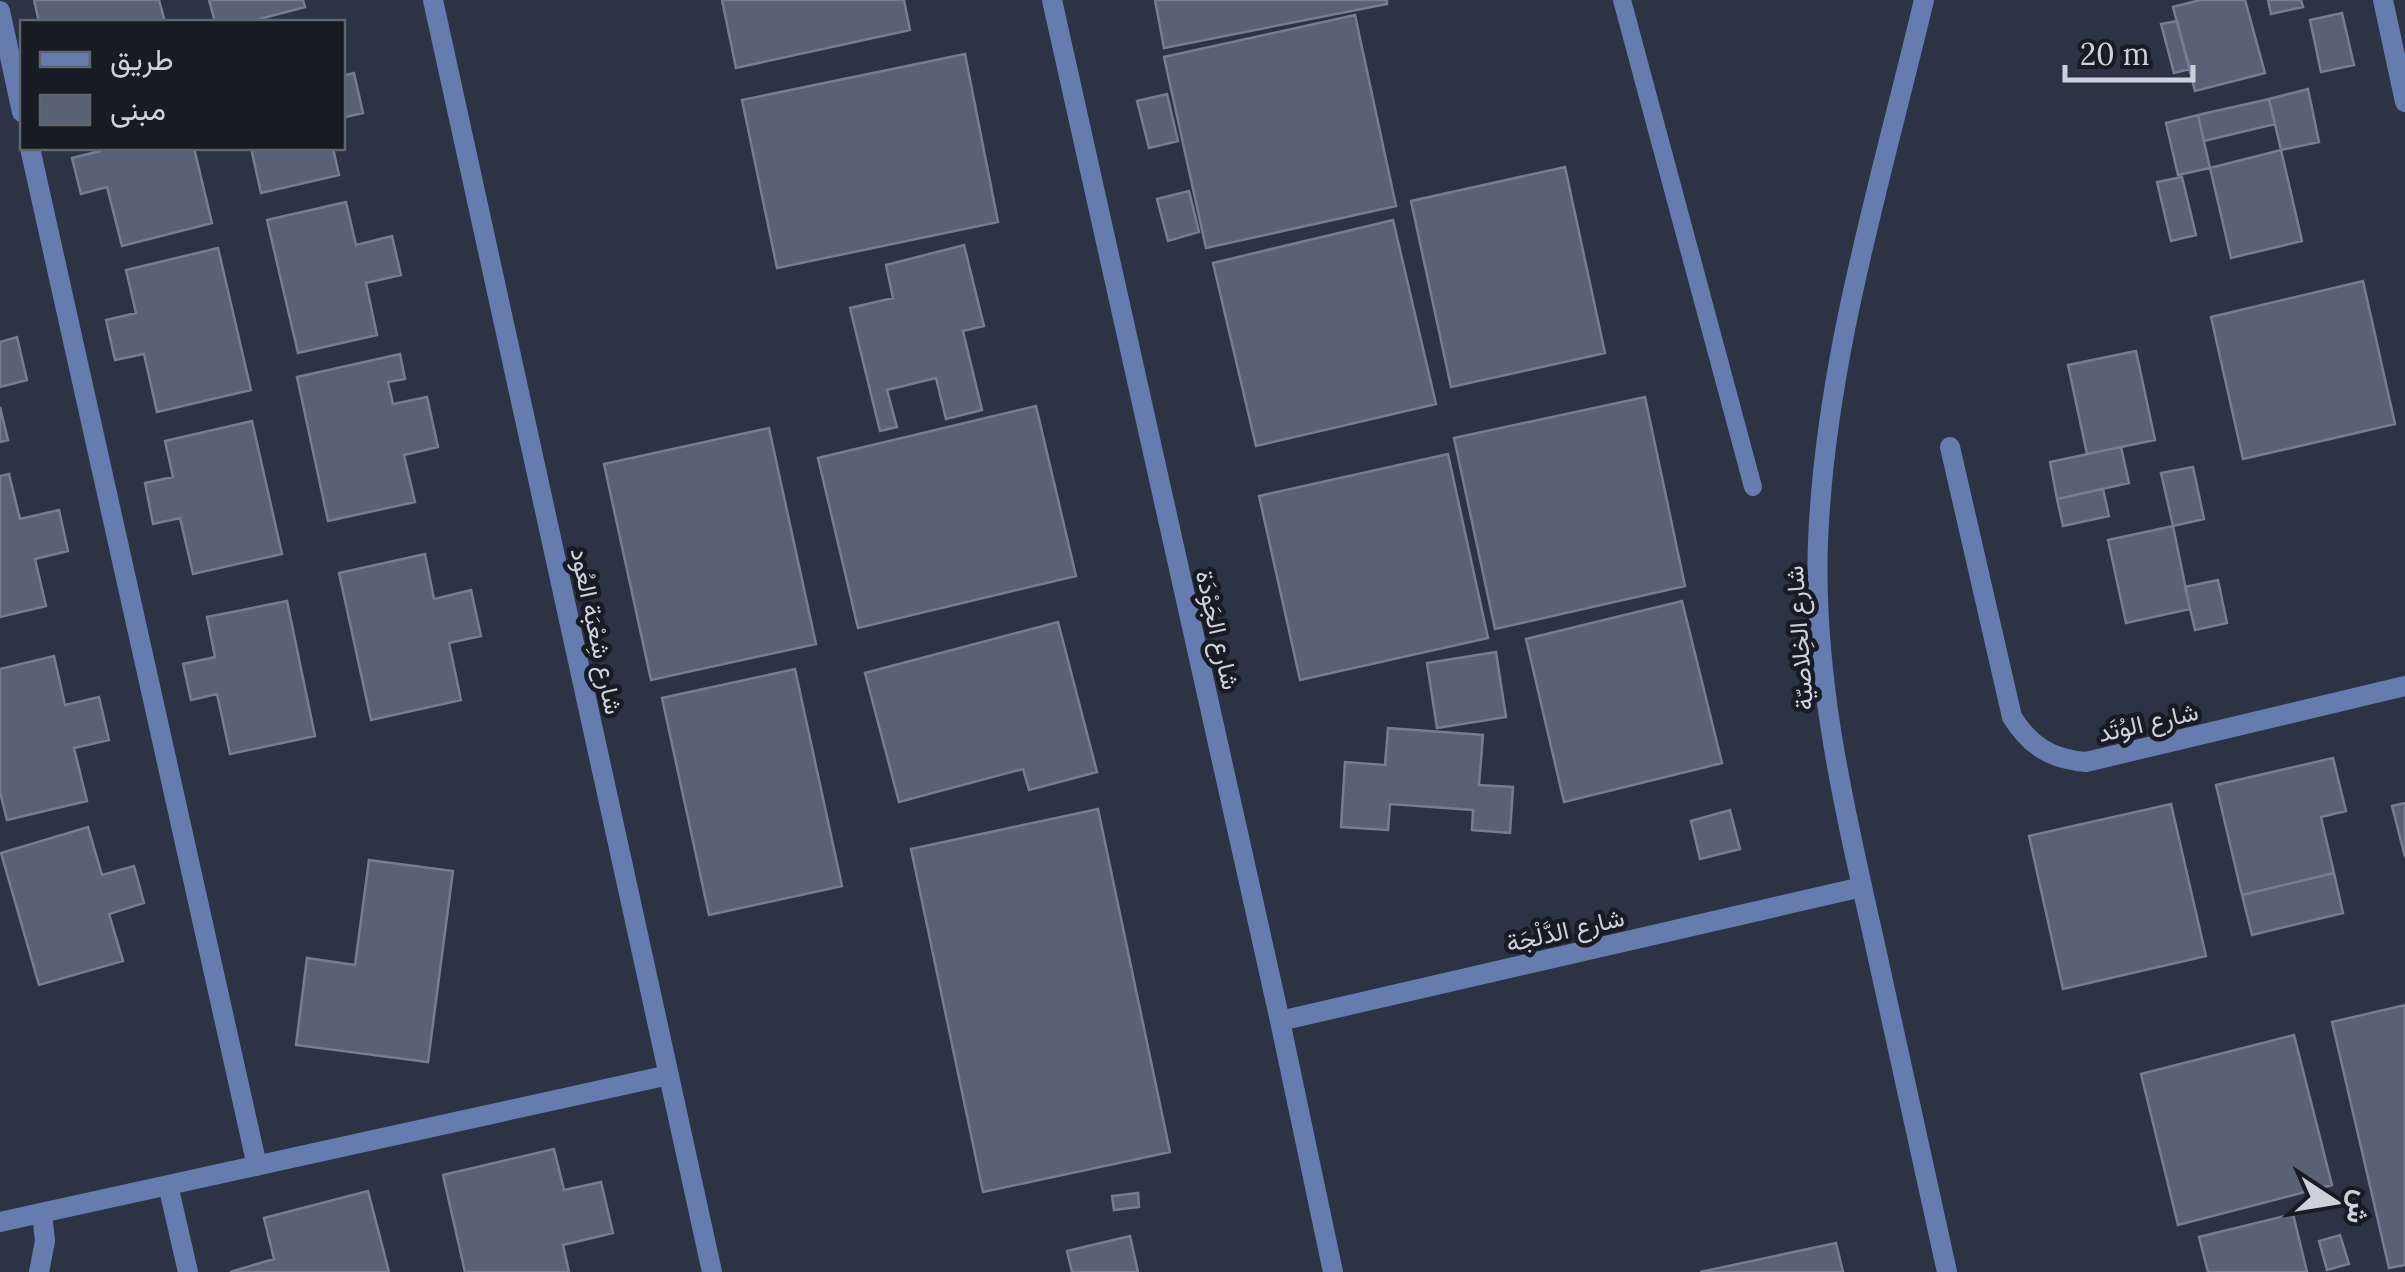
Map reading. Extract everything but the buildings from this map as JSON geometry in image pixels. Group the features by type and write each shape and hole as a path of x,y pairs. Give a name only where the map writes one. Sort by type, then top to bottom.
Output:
{"street":[{"name":"شارع شِعْبَة العُود","path":"432,0 712,1272"},
{"name":"شارع الجَوْدَة","path":"1052,0 1280,1021 1332,1272"},
{"name":"شارع الخِلاصيّة","path":"1924,0 1844,339 1822,476 1818,614 1824,684 1862,887 1947,1272"},
{"path":"2382,0 2405,102"},
{"path":"0,11 20,103"},
{"path":"30,150 258,1166"},
{"name":"شارع الوُتَد","path":"1950,447 2012,717 2024,736 2042,751 2063,760 2098,760 2405,686"},
{"name":"شارع الدَّلْجَة","path":"1280,1021 1862,887"},
{"path":"0,1222 669,1075"},
{"path":"168,1186 188,1272"},
{"path":"39,1272 45,1241 42,1213"}],"lane":[{"path":"1622,0 1753,487"}]}
